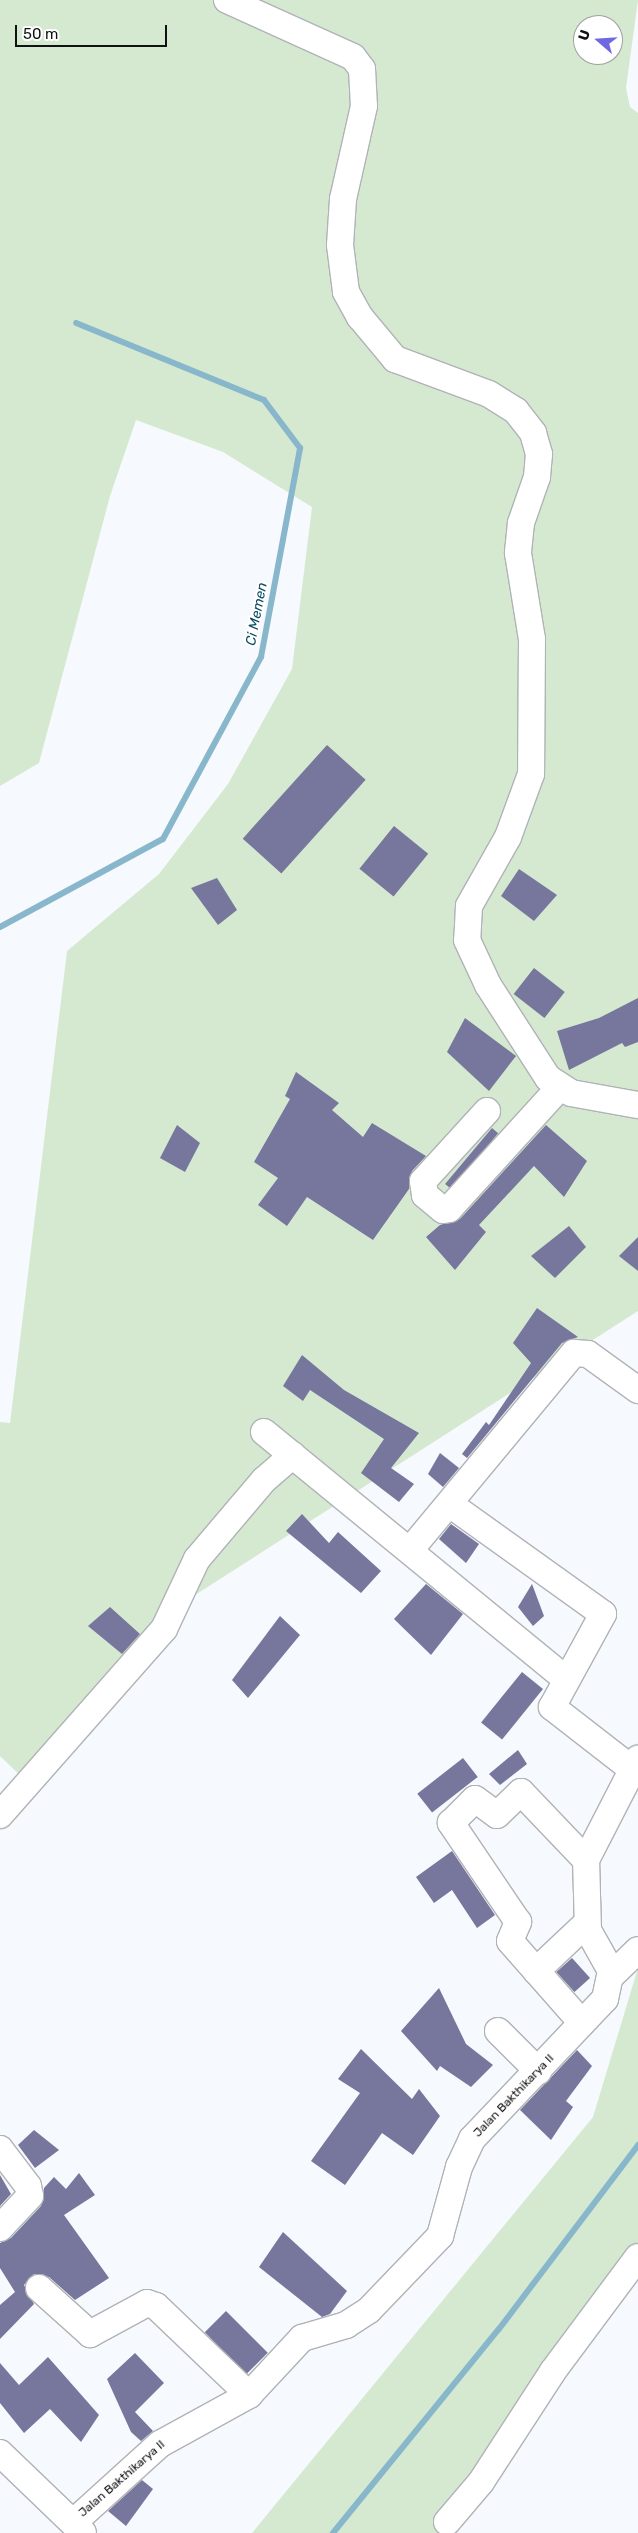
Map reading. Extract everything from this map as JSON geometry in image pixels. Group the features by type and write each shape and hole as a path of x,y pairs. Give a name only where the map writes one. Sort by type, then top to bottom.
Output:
{"street":[{"path":"227,0 353,57 362,69 364,106 343,199 340,246 346,292 360,317 395,359 489,394 516,411 534,433 540,454 537,476 521,523 518,553 532,639 531,774 508,837 469,906 467,940 488,985 539,1068 560,1087 593,1098 638,1105"},
{"path":"487,1112 423,1181 424,1195 443,1210 449,1210 560,1087"},
{"path":"412,1549 451,1505 576,1352 588,1354 638,1390"},
{"path":"264,1432 412,1549 471,1604 566,1679"},
{"path":"0,1815 164,1629 197,1559 264,1480 293,1455"},
{"path":"451,1505 603,1614 600,1627 553,1702 554,1712 635,1764 586,1860 587,1923 611,1976 638,1950"},
{"path":"582,2024 509,1939 518,1922 453,1829 452,1821 476,1799 497,1815 522,1792 586,1860"},
{"path":"536,1971 587,1923"},
{"name":"Jalan Bakthikarya II","path":"79,2527 160,2444 249,2394 302,2338 346,2325 369,2310 440,2236 467,2148 605,1999 611,1976"},
{"path":"498,2031 538,2071"},
{"path":"0,2149 28,2186 30,2196 0,2228"},
{"path":"446,2529 481,2482 553,2371 638,2257"},
{"path":"39,2288 90,2334 147,2303 156,2306 249,2394"},
{"path":"0,2452 79,2527"}],"green space":[{"path":"0,0 638,0 626,88 630,107 638,113 638,1311 192,1597 25,1780 0,1756 0,1422 10,1423 67,951 159,874 228,784 292,669 312,507 223,452 136,420 110,496 39,763 0,786"},
{"path":"638,1968 638,2245 437,2533 252,2533 593,2117"}],"building":[{"path":"327,745 366,780 281,873 243,839"},
{"path":"394,826 428,854 394,896 359,869"},
{"path":"519,869 557,895 534,921 501,896"},
{"path":"217,878 237,910 218,925 191,888"},
{"path":"534,968 565,992 544,1018 514,994"},
{"path":"638,998 638,1042 625,1047 622,1043 569,1070 557,1031 599,1018"},
{"path":"465,1018 516,1056 489,1091 447,1052"},
{"path":"296,1072 339,1103 332,1110 363,1137 372,1123 426,1156 412,1171 409,1189 373,1240 307,1197 287,1226 258,1205 278,1178 254,1162 290,1099 285,1096"},
{"path":"177,1125 200,1143 185,1172 160,1158"},
{"path":"546,1125 587,1161 564,1197 534,1166 479,1225 486,1232 455,1270 426,1237 440,1225 460,1219"},
{"path":"492,1128 498,1133 451,1189 445,1184"},
{"path":"569,1226 586,1247 555,1278 531,1256"},
{"path":"638,1237 638,1271 619,1256"},
{"path":"537,1308 578,1337 562,1343 467,1458 462,1454 486,1422 489,1425 531,1363 513,1343"},
{"path":"302,1355 344,1390 419,1433 391,1468 414,1484 399,1502 361,1473 384,1439 310,1390 303,1401 283,1386"},
{"path":"440,1453 459,1468 443,1487 428,1474"},
{"path":"302,1514 329,1543 338,1532 381,1571 361,1593 286,1531"},
{"path":"451,1524 479,1544 466,1563 439,1539"},
{"path":"426,1584 463,1614 431,1655 394,1619"},
{"path":"532,1584 544,1616 533,1626 518,1607"},
{"path":"110,1607 140,1634 122,1654 88,1626"},
{"path":"280,1616 300,1635 248,1698 232,1680"},
{"path":"522,1672 543,1689 502,1740 481,1723"},
{"path":"518,1750 527,1764 500,1785 489,1774"},
{"path":"463,1758 478,1777 432,1813 417,1794"},
{"path":"452,1851 495,1915 477,1928 452,1890 434,1903 416,1877"},
{"path":"572,1958 590,1978 574,1992 556,1972"},
{"path":"439,1988 466,2044 493,2065 471,2087 440,2066 437,2071 401,2031"},
{"path":"361,2049 412,2099 419,2089 440,2116 413,2155 382,2133 345,2185 311,2161 360,2093 338,2079"},
{"path":"577,2050 592,2066 566,2101 573,2107 551,2140 520,2110"},
{"path":"34,2130 59,2150 35,2168 18,2145"},
{"path":"79,2173 95,2195 64,2215 109,2278 75,2300 49,2277 34,2274 24,2285 34,2304 0,2339 0,2305 15,2292 0,2268 0,2243 11,2238 41,2206 44,2188 54,2177 66,2189"},
{"path":"0,2175 11,2194 0,2206"},
{"path":"283,2232 347,2291 330,2314 322,2317 259,2267"},
{"path":"226,2311 268,2353 247,2374 205,2332"},
{"path":"135,2353 164,2383 135,2412 153,2431 141,2441 131,2432 107,2379"},
{"path":"48,2357 99,2415 81,2442 50,2409 24,2433 0,2403 0,2363 19,2385"},
{"path":"142,2480 153,2489 126,2526 108,2511"}],"waterway":[{"name":"Ci Memen","path":"0,927 163,839 261,657 300,448 264,400 76,323"},
{"path":"333,2533 499,2329 638,2145"}]}
